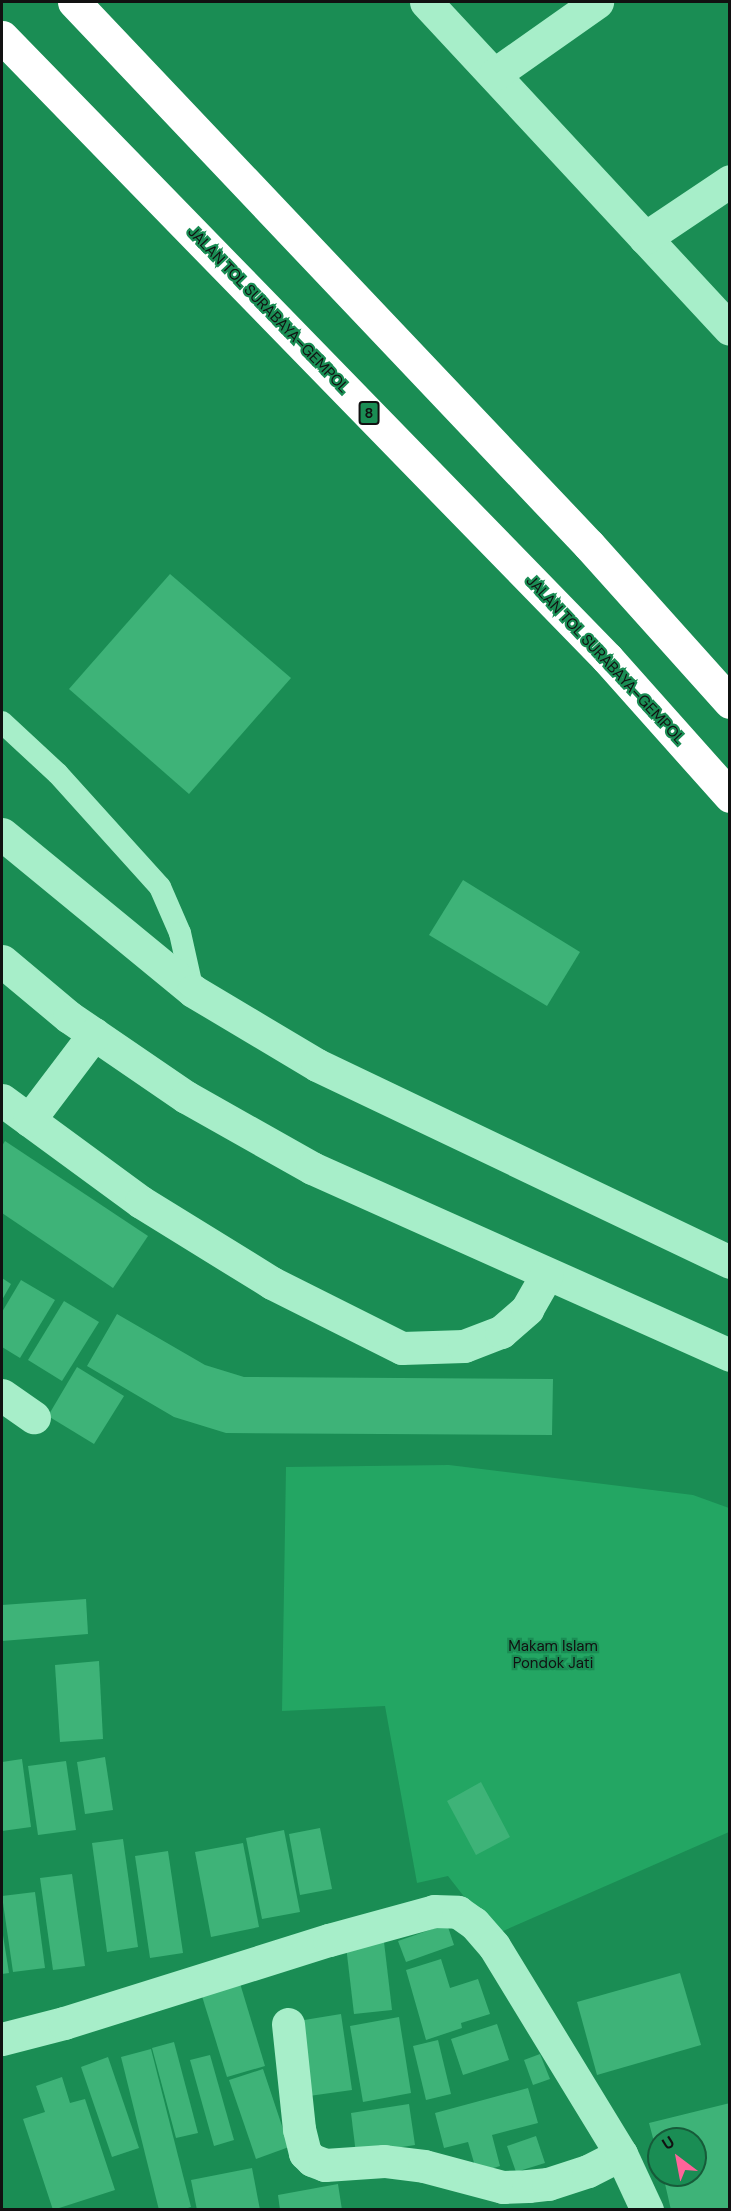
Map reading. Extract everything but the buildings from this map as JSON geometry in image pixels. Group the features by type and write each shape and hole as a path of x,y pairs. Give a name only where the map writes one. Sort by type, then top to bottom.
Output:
{"highway":[{"path":"74,2 589,545 729,702"},
{"name":"JALAN TOL SURABAYA–GEMPOL","path":"2,37 607,658 729,796"}],"street":[{"path":"426,2 729,329"},
{"path":"495,74 597,2"},
{"path":"645,238 729,181"},
{"path":"2,834 193,991 317,1065 729,1262"},
{"path":"2,961 69,1017 186,1097 312,1168 729,1355"},
{"path":"29,1120 94,1034"},
{"path":"2,1100 141,1202 272,1283 402,1348 464,1346 501,1332 527,1309 548,1274"},
{"path":"2,1395 34,1417"},
{"path":"2,2039 64,2023 382,1925 434,1911 458,1912 474,1923 494,1946 621,2154 647,2210"},
{"path":"288,2024 299,2129 305,2153 312,2160 325,2165 384,2160 424,2166 503,2187 548,2184 588,2171 621,2154"}],"lane":[{"path":"2,722 66,783 160,887 180,933 193,991"}],"green space":[{"name":"Makam Islam Pondok Jati","path":"449,1465 693,1495 729,1508 729,1832 494,1935 448,1876 417,1883 385,1706 282,1711 286,1467"}]}
